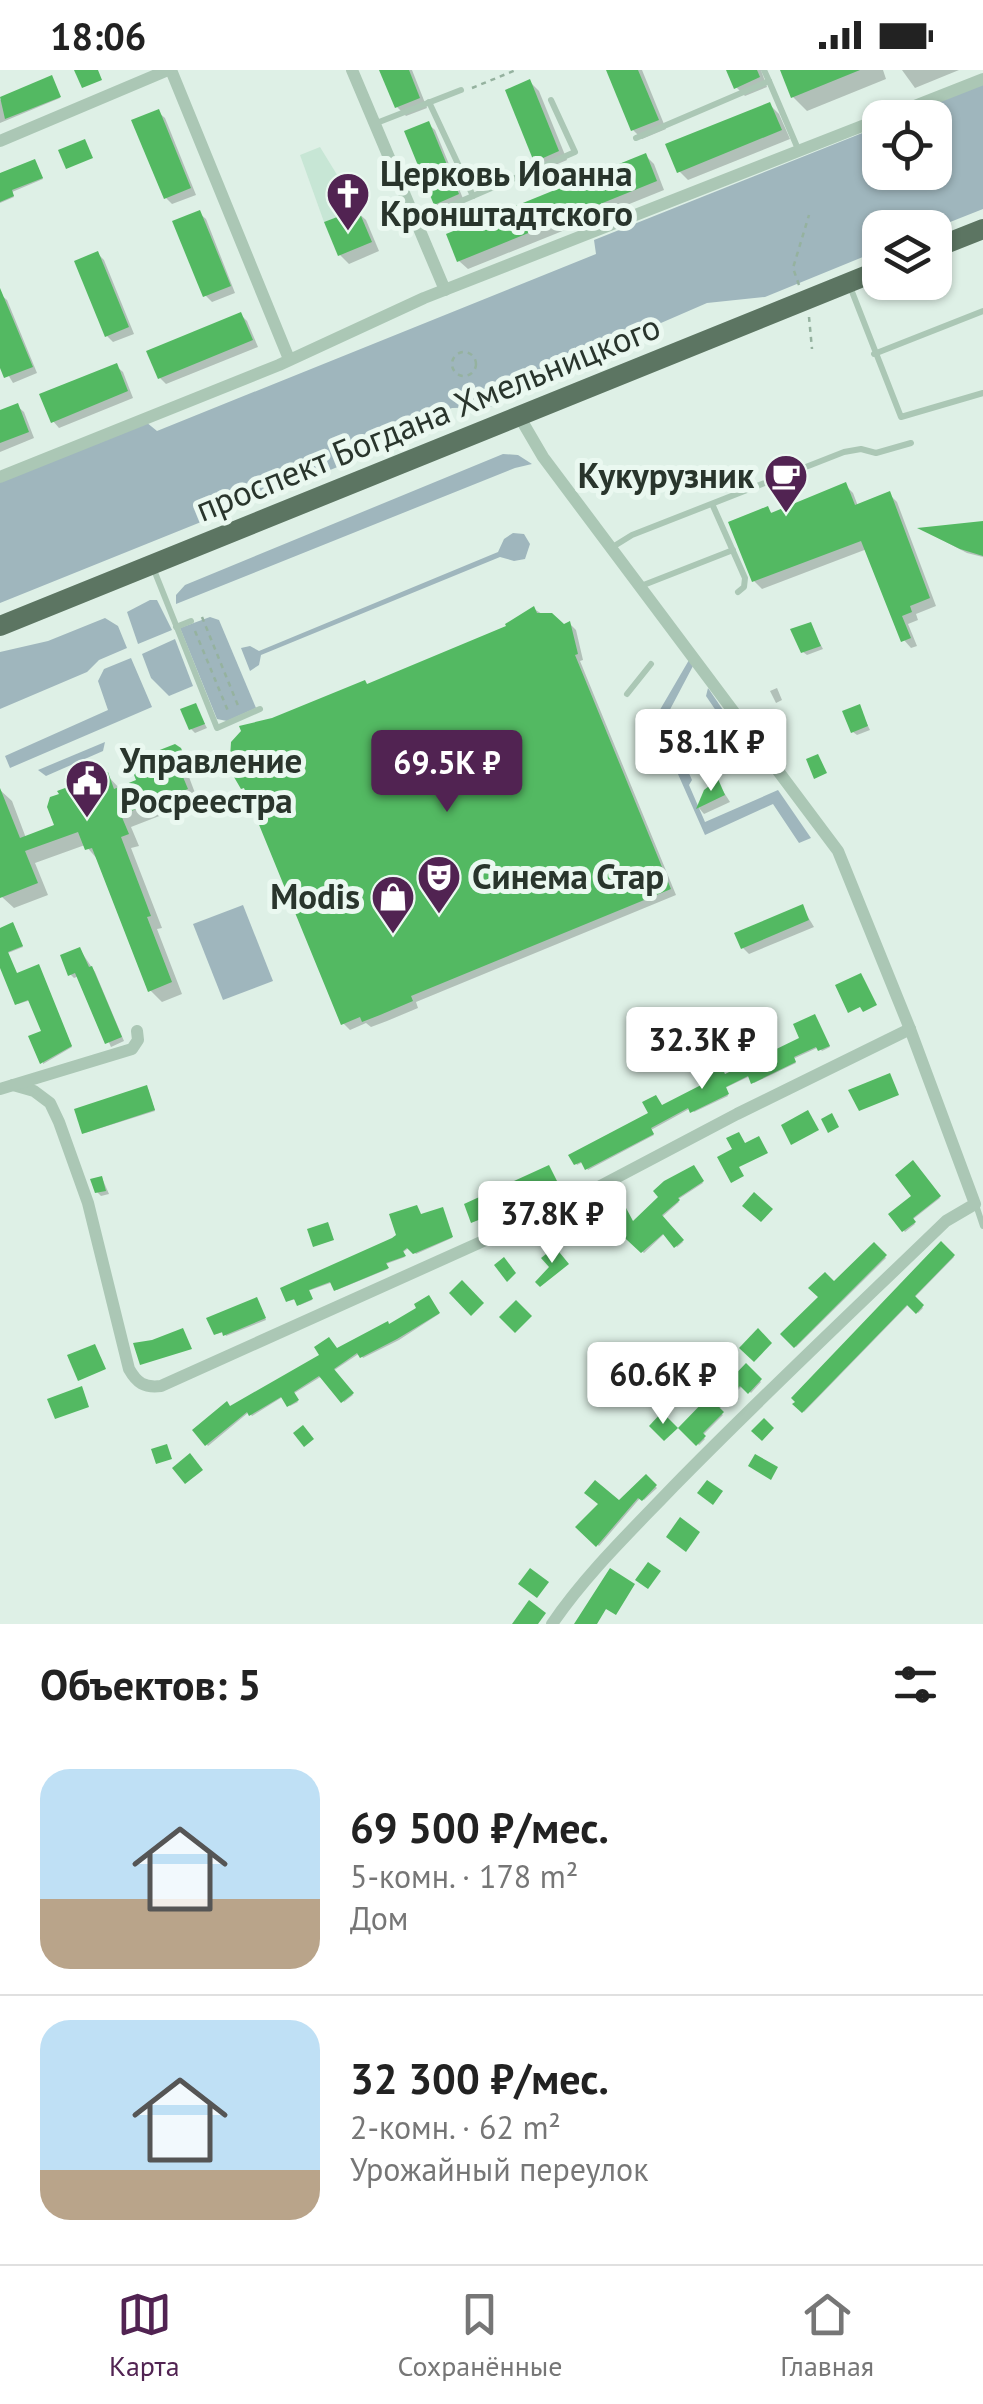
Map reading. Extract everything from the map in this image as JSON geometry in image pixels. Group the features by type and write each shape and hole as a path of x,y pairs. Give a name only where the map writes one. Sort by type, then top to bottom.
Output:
{"main road":[{"path":"952,241 983,229"},
{"name":"проспект Богдана Хмельницкого","path":"0,626 862,278"}],"street":[{"path":"0,141 170,70 289,359"},
{"path":"352,70 445,290"},
{"path":"929,100 983,79"},
{"path":"0,477 289,359 445,290 862,126"},
{"path":"519,416 543,457 838,850 975,1204 946,1221 726,1432 644,1517 552,1624"},
{"path":"7,1087 34,1091 50,1103 59,1122 88,1203 128,1368 136,1381 147,1388 161,1386 570,1202 910,1029"},
{"path":"7,1087 132,1048 138,1040 137,1031"}],"lane":[{"path":"764,70 799,151"},
{"path":"636,138 768,82"},
{"path":"374,124 461,90"},
{"path":"414,221 574,152 551,100"},
{"path":"429,102 473,196"},
{"path":"849,283 901,418 983,393"},
{"path":"874,354 983,311"},
{"path":"611,548 632,536 853,449 876,453 911,442"},
{"path":"712,506 746,582 738,592"},
{"path":"640,587 733,550"},
{"path":"152,564 217,728 260,709"},
{"path":"176,627 191,621"},
{"path":"627,694 651,664"},
{"path":"975,1204 983,1226"}],"path":[{"path":"461,90 516,70"},
{"path":"460,352 470,353 476,360 471,375 461,376 453,370 453,360 460,352"},
{"path":"202,617 243,717"},
{"path":"191,621 232,721"}],"shaded area":[{"path":"983,84 983,209 952,221 952,210 862,210 862,257 765,297 707,303 601,349 583,369 490,407 452,408 358,445 340,466 0,603 0,482 146,422 157,431 596,254 594,240 862,133 862,190 952,190 952,100 943,100"},
{"path":"320,147 358,209 324,222 300,155"},
{"path":"503,454 518,455 532,464 176,604 176,595 185,585"},
{"path":"513,533 524,534 530,544 525,559 500,557 261,655 259,665 250,671 241,648 250,646 259,651 498,552 504,539"},
{"path":"157,600 172,630 138,644 127,612"},
{"path":"210,617 219,620 256,708 227,721 217,719 180,628"},
{"path":"105,618 118,626 127,648 99,660 87,672 0,709 0,652 48,641"},
{"path":"175,639 193,686 169,696 151,678 142,654"},
{"path":"131,658 152,707 10,768 5,756 108,710 98,681 104,669"},
{"path":"689,660 693,666 665,719 692,780 689,785 705,822 778,790 811,838 799,843 773,804 705,835 654,720"},
{"path":"708,688 755,757 748,758 706,696"},
{"path":"105,742 103,751 46,776 38,770"},
{"path":"243,905 273,981 223,1000 193,924"}],"building":[{"path":"74,70 98,70 102,80 82,88"},
{"path":"379,70 409,70 420,98 395,108"},
{"path":"606,70 638,70 659,120 631,131"},
{"path":"726,70 757,70 760,77 734,89"},
{"path":"780,70 860,70 791,98"},
{"path":"52,75 61,97 5,119 0,97"},
{"path":"530,79 559,151 534,162 505,90"},
{"path":"770,102 782,130 677,173 665,144"},
{"path":"159,109 191,188 164,199 131,120"},
{"path":"429,121 459,194 434,205 404,131"},
{"path":"85,139 93,158 66,169 58,150"},
{"path":"646,153 657,181 457,262 446,234"},
{"path":"35,159 43,178 12,190 14,196 0,202 0,173"},
{"name":"Церковь Иоанна Кронштадтского","path":"358,209 372,242 338,256 324,222"},
{"path":"200,210 231,286 203,297 172,221"},
{"path":"98,251 129,327 105,337 74,261"},
{"path":"0,288 33,367 4,378 0,368"},
{"path":"241,312 253,340 158,379 146,351"},
{"path":"117,363 128,391 51,423 39,394"},
{"path":"18,403 29,432 0,443 0,410"},
{"path":"846,482 855,505 890,491 930,598 910,606 912,612 902,616 911,638 901,642 861,541 752,582 728,522 768,506 771,513"},
{"path":"983,521 983,556 917,528"},
{"path":"534,606 537,613 552,613 564,624 570,621 578,654 575,655 671,889 411,996 413,1001 380,1015 362,1022 360,1017 341,1025 244,788 241,789 224,760 230,758 231,742 241,731 239,726 272,718 365,680 367,684 506,626"},
{"path":"811,622 821,646 801,653 790,629"},
{"path":"196,703 205,724 189,730 180,709"},
{"path":"860,704 868,726 851,733 842,711"},
{"path":"705,737 709,746 719,740 728,758 716,765 712,757 702,761 693,743"},
{"name":"Управление Росреестра","path":"175,744 187,762 178,765 188,789 121,815 129,834 121,837 172,982 148,992 92,848 85,850 78,832 25,851 38,883 0,898 0,788 20,838 54,825 47,807 50,797 59,794 57,791 108,772 114,789 136,780 129,762"},
{"path":"818,754 827,773 814,779 806,759"},
{"path":"718,779 725,795 696,809 704,790"},
{"path":"803,904 809,920 741,949 734,933"},
{"path":"13,922 23,946 8,952 17,973 39,964 72,1046 40,1064 28,1036 41,1031 28,1000 15,1005 0,968 0,928"},
{"path":"80,947 122,1037 105,1044 75,973 68,976 60,955"},
{"path":"861,973 877,1005 863,1012 860,1007 848,1013 835,985"},
{"path":"815,1014 830,1046 818,1051 816,1047 794,1057 796,1062 751,1084 748,1076 726,1087 729,1094 690,1113 688,1108 651,1128 654,1134 585,1170 581,1162 574,1165 568,1155 648,1113 642,1102 656,1095 662,1105 703,1084 689,1055 703,1049 706,1056 715,1052 725,1074 799,1038 793,1024"},
{"path":"890,1073 899,1095 859,1111 848,1090"},
{"path":"147,1085 155,1110 82,1134 74,1109"},
{"path":"808,1110 819,1130 791,1145 781,1125"},
{"path":"832,1113 839,1127 828,1133 821,1119"},
{"path":"739,1132 745,1143 759,1136 768,1153 739,1167 744,1176 731,1183 717,1157 732,1149 726,1138"},
{"path":"913,1160 941,1196 902,1232 888,1214 911,1196 895,1175"},
{"path":"549,1165 558,1183 471,1223 464,1204"},
{"path":"694,1165 704,1181 678,1198 662,1215 684,1240 674,1248 663,1234 641,1253 613,1227 590,1243 579,1227 614,1199 619,1209 625,1206 633,1221 658,1197 653,1191"},
{"path":"102,1176 106,1191 95,1193 90,1179"},
{"path":"754,1192 773,1209 761,1222 742,1206"},
{"path":"417,1205 421,1214 443,1207 453,1237 413,1254 407,1248 403,1251 406,1256 386,1263 389,1268 334,1291 330,1282 309,1290 313,1299 297,1306 294,1299 286,1302 280,1288 392,1238 396,1235 389,1214"},
{"path":"328,1222 334,1240 313,1247 307,1229"},
{"path":"941,1241 955,1255 915,1296 924,1305 916,1314 907,1305 802,1413 791,1398"},
{"path":"874,1242 887,1255 794,1348 780,1334 818,1297 808,1288 825,1272 834,1281"},
{"path":"555,1247 569,1264 540,1287 535,1282 549,1267 541,1258"},
{"path":"504,1257 516,1273 507,1282 494,1265"},
{"path":"462,1280 484,1303 471,1316 449,1293"},
{"path":"429,1295 440,1313 360,1358 357,1353 334,1369 354,1393 341,1403 319,1376 294,1392 299,1400 287,1407 281,1397 249,1416 247,1412 205,1446 192,1430 227,1401 230,1406 319,1355 314,1347 329,1337 337,1348 388,1321 389,1324"},
{"path":"257,1297 266,1318 223,1336 222,1332 214,1335 206,1318"},
{"path":"516,1300 532,1316 515,1333 499,1317"},
{"path":"183,1328 192,1349 140,1365 133,1343"},
{"path":"758,1328 772,1343 754,1362 739,1348"},
{"path":"95,1344 106,1369 78,1381 67,1355"},
{"path":"746,1363 762,1379 748,1394 740,1386 719,1407 724,1412 696,1446 678,1428 709,1396 694,1380 706,1367 725,1385"},
{"path":"82,1386 89,1407 55,1419 47,1399"},
{"path":"662,1412 678,1428 664,1441 649,1426"},
{"path":"764,1418 774,1428 762,1441 751,1431"},
{"path":"303,1425 314,1439 304,1447 293,1433"},
{"path":"167,1444 172,1459 156,1464 151,1449"},
{"path":"190,1453 203,1470 185,1484 172,1468"},
{"path":"755,1454 778,1467 771,1480 748,1466"},
{"path":"646,1474 657,1485 642,1501 638,1498 596,1547 575,1527 598,1504 584,1493 595,1480 619,1500"},
{"path":"707,1480 723,1491 713,1505 697,1493"},
{"path":"680,1517 700,1532 686,1552 666,1537"},
{"path":"648,1562 661,1571 648,1589 635,1580"},
{"path":"530,1568 549,1582 537,1598 518,1584"},
{"path":"610,1568 635,1584 616,1615 606,1609 597,1624 574,1624"},
{"path":"529,1600 546,1613 538,1624 512,1624"}],"place":[{"name":"Церковь Иоанна Кронштадтского","path":"348,232"},
{"name":"Кукурузник","path":"786,514"},
{"name":"Управление Росреестра","path":"87,819"},
{"name":"Синема Стар","path":"439,915"},
{"name":"Modis","path":"393,935"}]}
